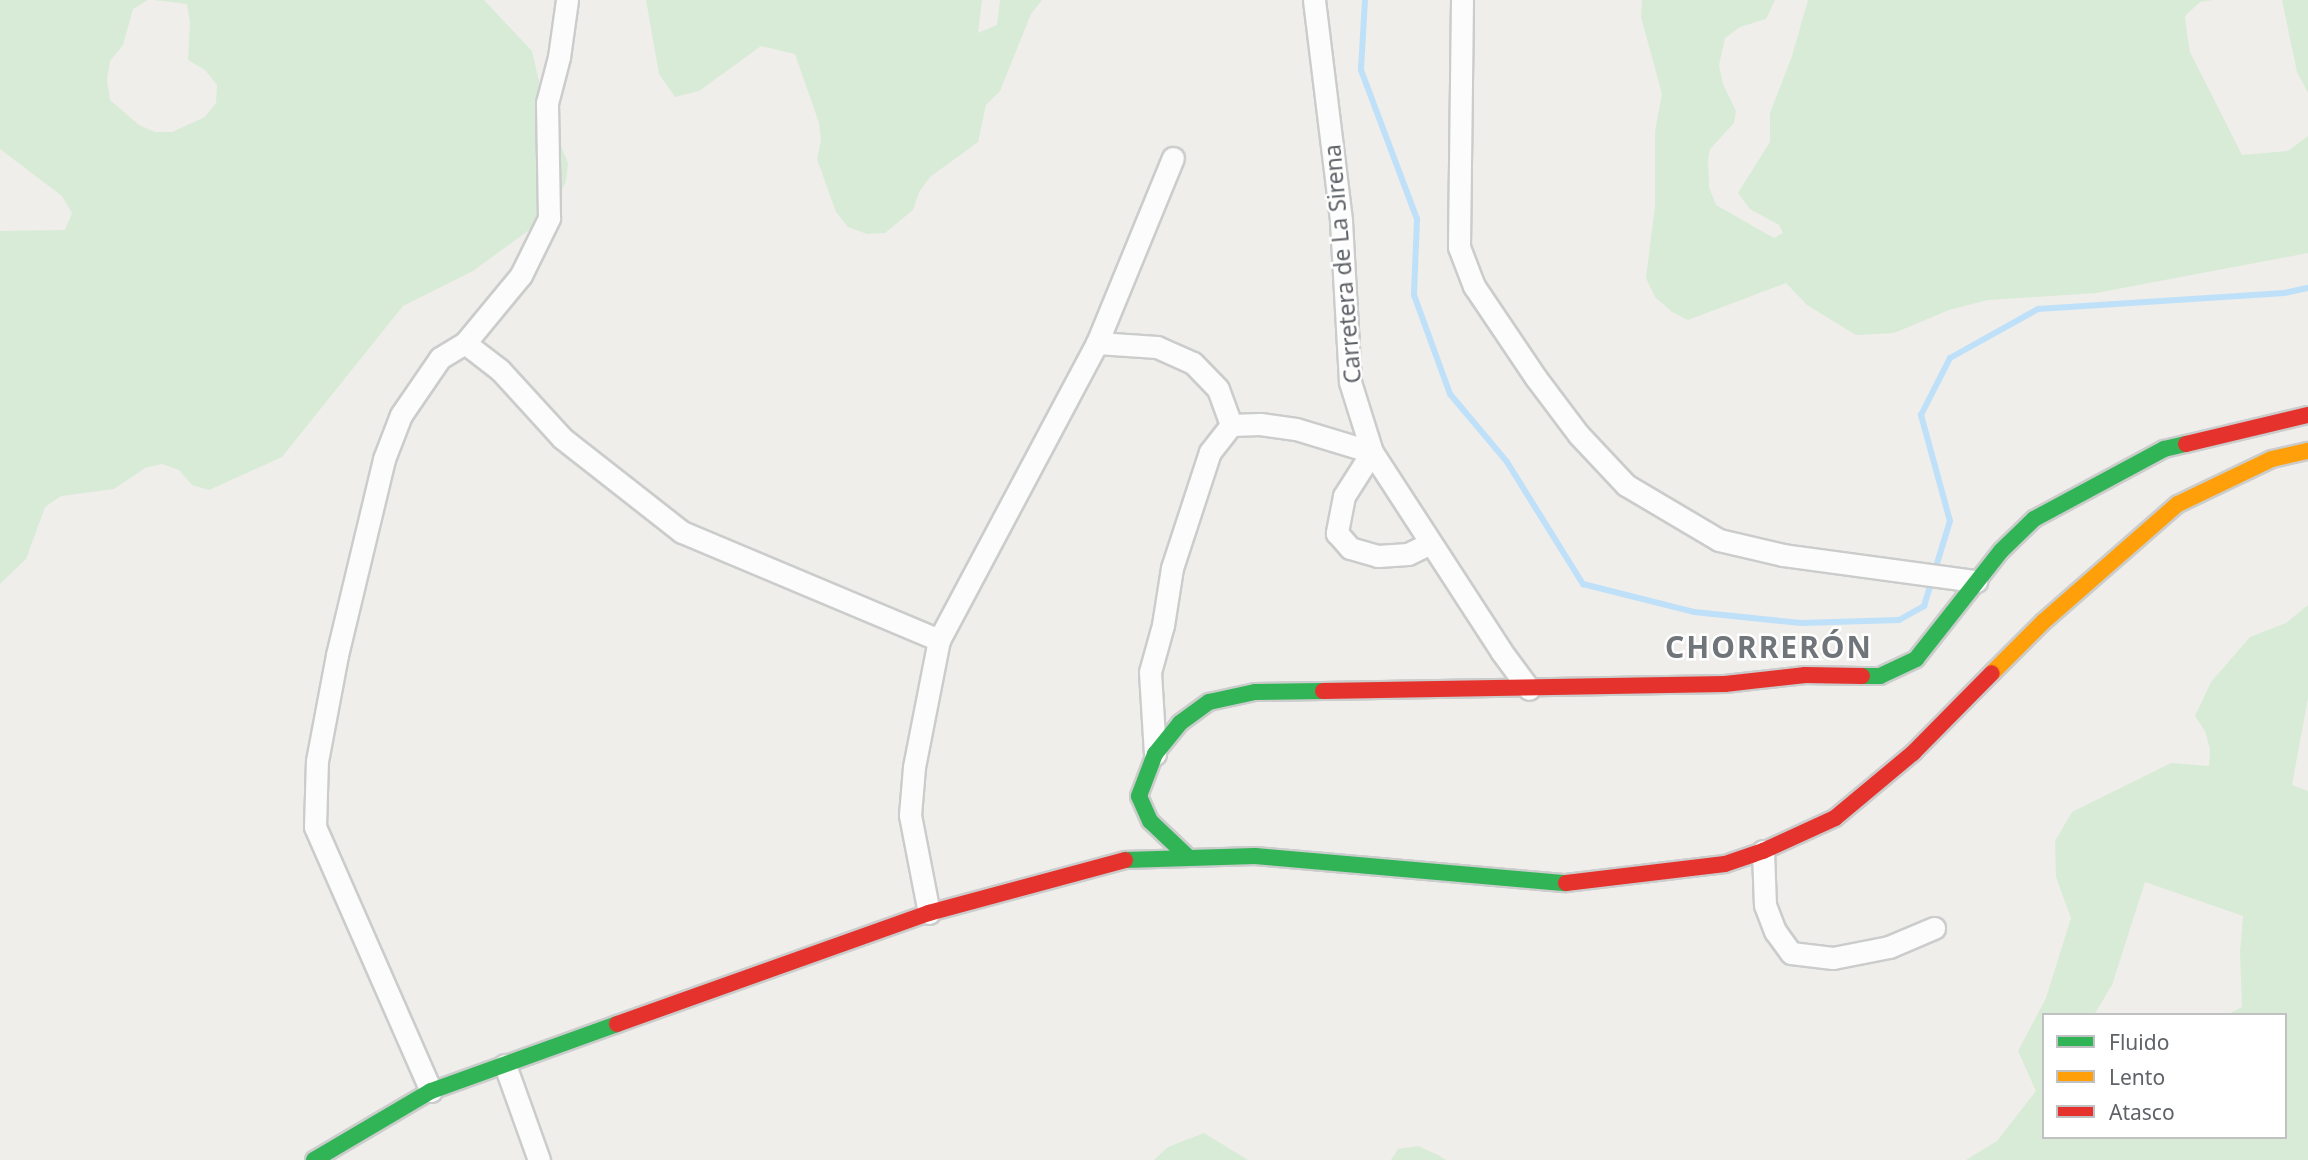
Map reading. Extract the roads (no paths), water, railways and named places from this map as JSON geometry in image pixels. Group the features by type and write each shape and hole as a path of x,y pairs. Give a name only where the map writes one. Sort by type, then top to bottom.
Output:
{"main road":[{"path":"1188,857 1150,821 1139,796 1155,754 1180,723 1209,702 1255,692 1725,684 1805,675 1880,676 1916,659 1976,581 2034,519 2164,449 2308,415"},
{"path":"314,1160 431,1091 929,913 1130,858 1255,856 1569,883 1725,864 1763,851 1835,818 1864,794 1913,752 2043,622 2178,504 2272,460 2308,452"}],"street":[{"path":"431,1091 315,827 317,761 337,655 384,459 401,415 440,358 465,343 522,275 549,218 547,103 559,57 567,0"},
{"name":"Carretera de La Sirena","path":"1314,0 1341,221 1350,382 1372,452 1529,689"},
{"path":"1462,0 1459,247 1474,286 1536,378 1580,435 1626,485 1719,540 1783,555 1976,581"},
{"path":"929,913 910,815 914,767 939,640 1097,343 1173,158"},
{"path":"465,343 500,370 562,438 682,532 939,640"},
{"path":"1097,343 1157,347 1193,363 1218,389 1231,425"},
{"path":"1231,425 1260,424 1296,429 1372,452 1344,496 1337,533 1350,548 1378,556 1408,554 1431,543"},
{"path":"1155,754 1150,672 1163,625 1172,568 1210,452 1231,425"},
{"path":"1763,851 1765,905 1776,931 1791,953 1833,958 1889,947 1934,928"},
{"path":"505,1065 539,1160"}],"waterway":[{"path":"1365,0 1361,70 1417,219 1414,295 1450,394 1507,462 1583,584 1694,612 1801,623 1899,620 1924,606 1950,521 1921,415 1950,358 2038,309 2284,293 2308,288"}],"district":[{"name":"CHORRERÓN","path":"1769,647"}]}
